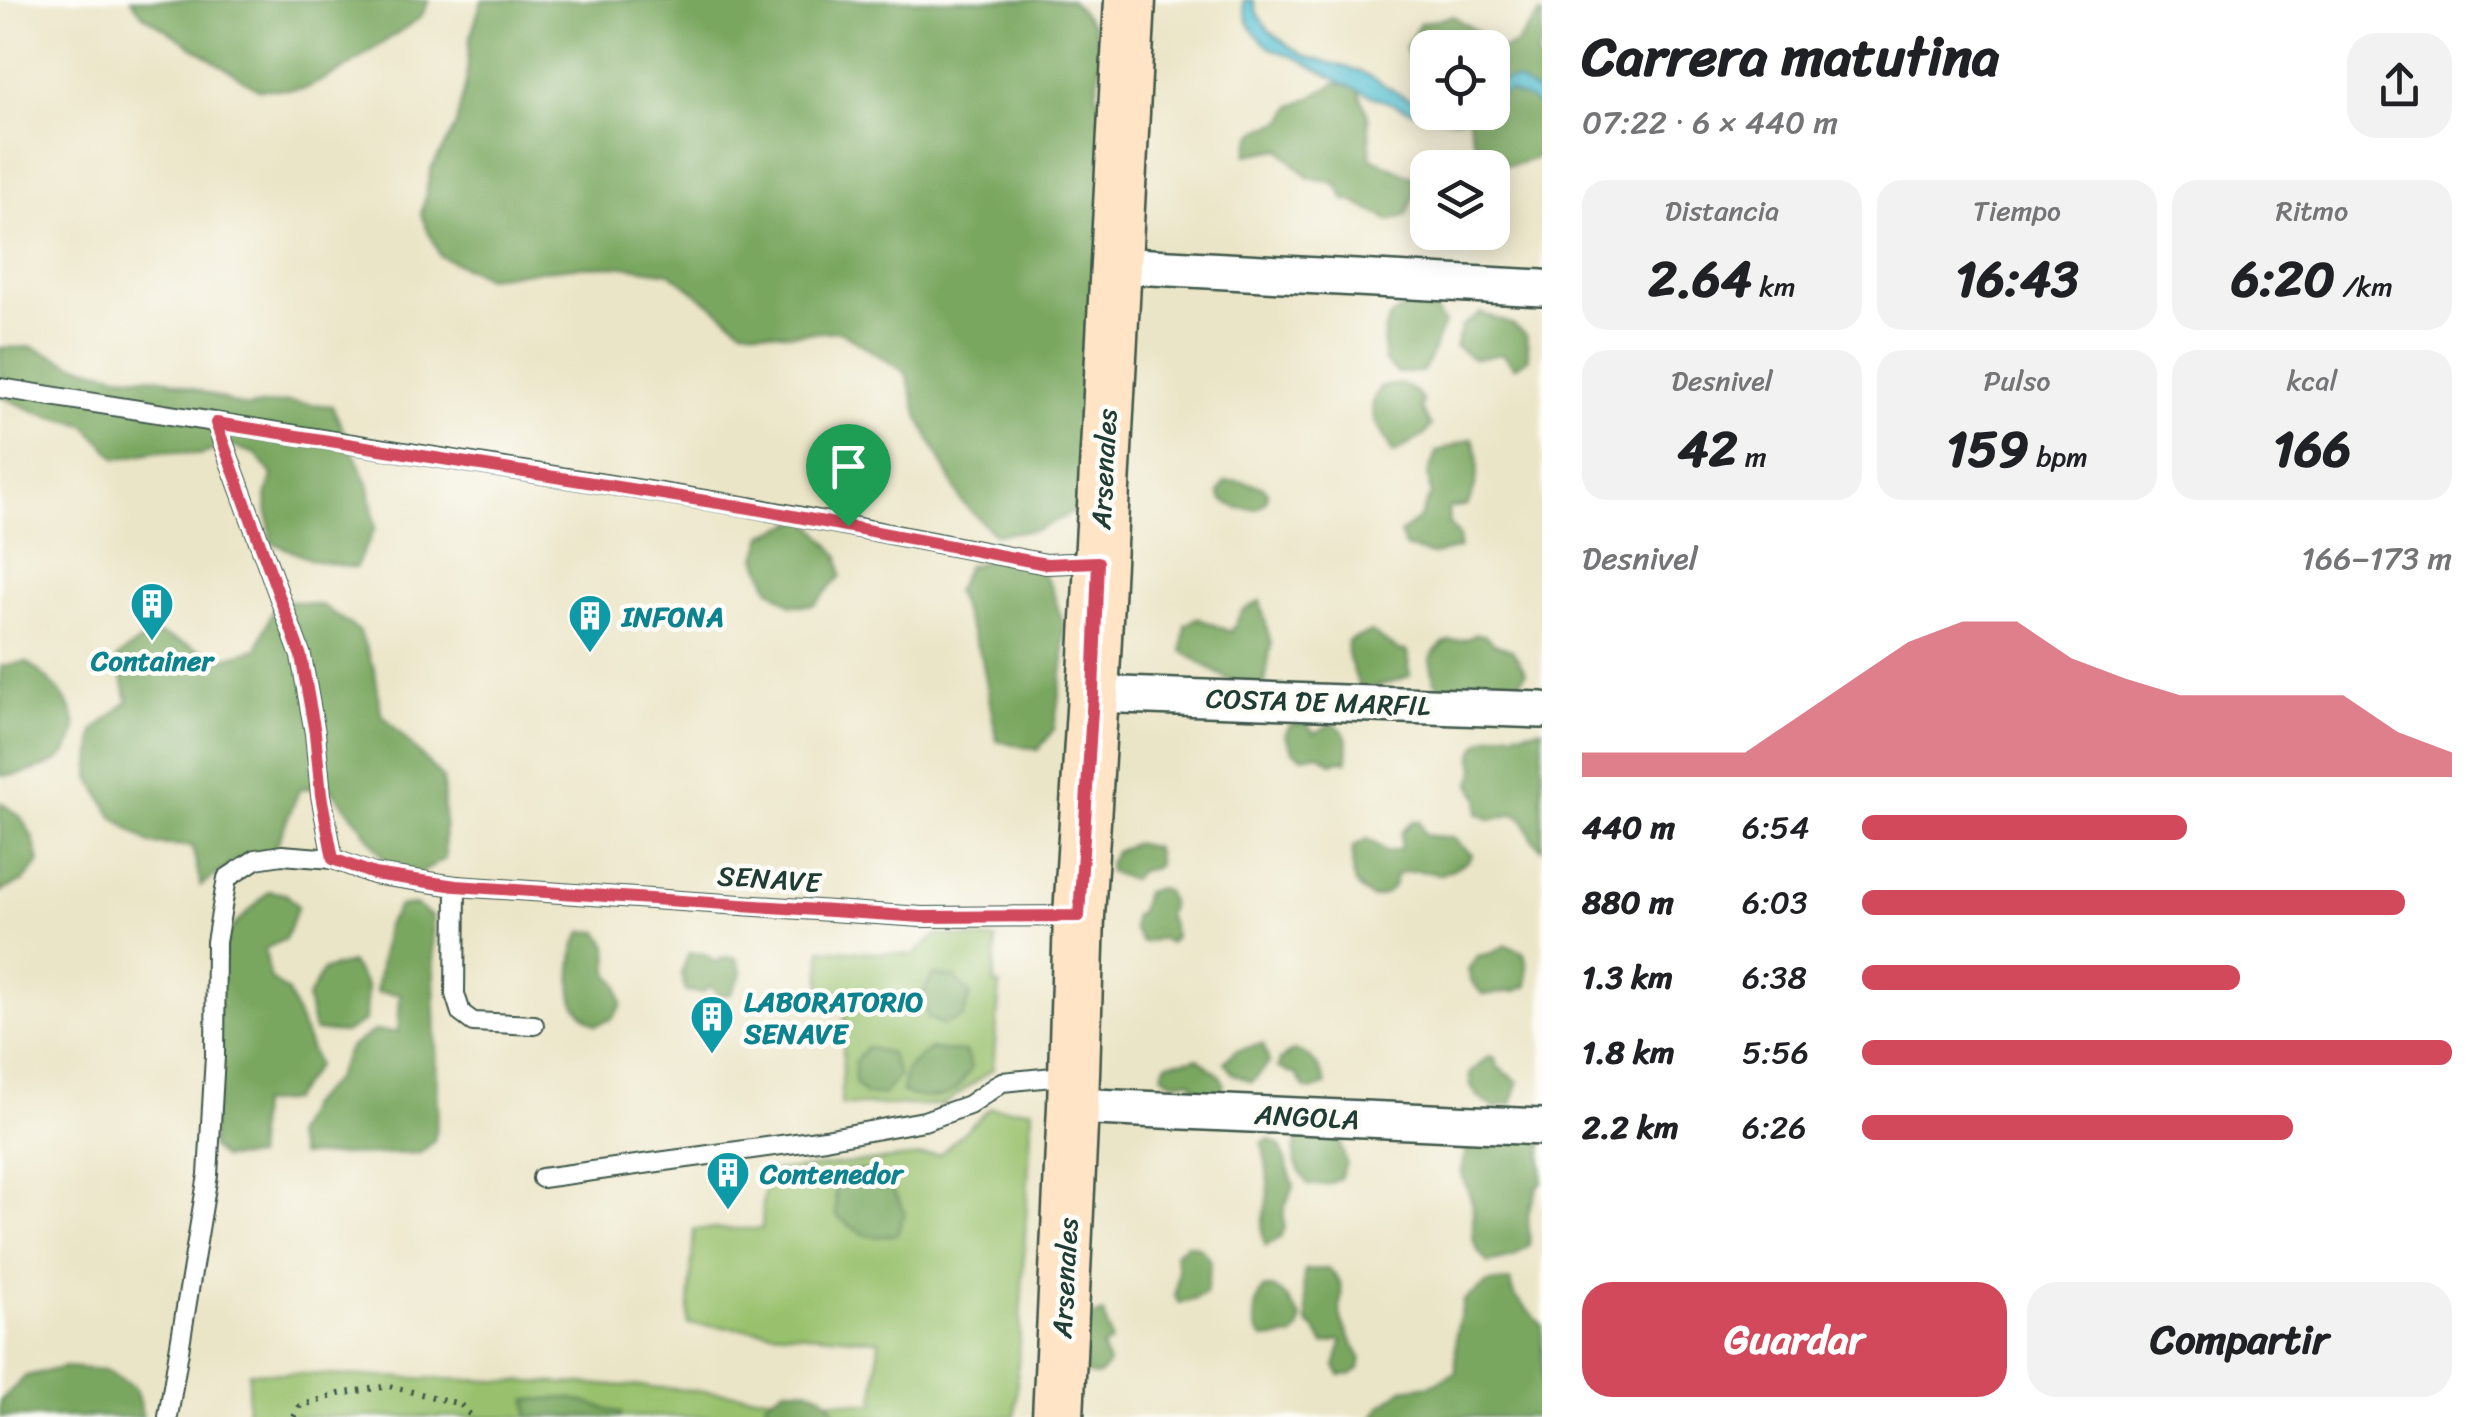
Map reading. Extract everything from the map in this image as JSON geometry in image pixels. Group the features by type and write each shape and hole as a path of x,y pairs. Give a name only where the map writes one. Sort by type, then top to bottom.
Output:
{"main road":[{"name":"Arsenales","path":"1058,1417 1079,916 1130,0"}],"street":[{"path":"1114,265 1542,288"},
{"name":"COSTA DE MARFIL","path":"1093,694 1542,710"},
{"name":"ANGOLA","path":"1073,1090 1542,1128"}],"lane":[{"path":"0,388 750,508 1046,564 1098,562"},
{"path":"216,423 301,656 333,859"},
{"name":"SENAVE","path":"168,1417 208,1175 216,942 227,878 256,859 282,854 333,859 374,874 456,886 922,917 1079,916"},
{"path":"456,886 455,994 461,1013 473,1022 534,1026"},
{"path":"542,1178 826,1139 924,1121 969,1105 1002,1082 1073,1090"}],"path":[{"path":"294,1417 300,1406 339,1394 389,1386 460,1404 472,1417"}],"green space":[{"path":"131,0 429,0 421,17 346,68 305,89 258,89 143,15"},
{"path":"482,0 1071,0 1092,24 1102,48 1096,96 1124,131 1080,509 1037,530 994,534 962,502 919,418 906,373 840,331 790,334 742,328 670,273 623,266 574,267 485,277 440,256 421,215 431,169 455,128 466,83 470,38"},
{"path":"1542,14 1542,45 1537,55 1542,67 1542,155 1512,165 1510,150 1479,150 1471,130 1510,130 1510,47"},
{"path":"1453,16 1474,30 1416,30 1420,23"},
{"path":"1336,83 1357,87 1368,115 1371,158 1410,176 1407,215 1390,221 1345,200 1335,184 1308,178 1280,149 1247,155 1258,130 1284,121 1292,106"},
{"path":"1409,306 1436,311 1444,324 1423,371 1397,373 1384,361 1385,328 1392,316"},
{"path":"1481,313 1514,325 1526,335 1529,358 1514,367 1503,354 1473,359 1455,346 1462,326"},
{"path":"32,347 72,364 119,375 163,378 246,407 289,402 332,406 369,486 375,528 355,568 312,560 271,542 266,497 272,475 256,454 227,445 201,455 159,451 117,459 85,425 41,414 0,396 0,348"},
{"path":"1402,384 1416,392 1423,402 1421,408 1431,426 1425,435 1393,454 1375,422 1372,406 1380,387"},
{"path":"1473,438 1478,463 1472,496 1468,505 1448,508 1449,524 1459,535 1459,548 1432,555 1405,547 1400,533 1419,519 1431,494 1428,475 1436,452"},
{"path":"1225,482 1262,486 1267,492 1266,501 1256,509 1238,508 1222,500 1219,493"},
{"path":"806,518 839,556 841,576 814,605 791,605 769,588 757,558 764,535"},
{"path":"1017,553 1045,576 1064,627 1064,660 1054,729 1038,750 997,741 982,659 955,592 967,566"},
{"path":"277,599 323,606 359,631 375,671 381,713 443,779 445,859 418,875 388,865 331,789 300,788 273,854 230,865 201,886 192,846 150,844 113,817 90,778 94,731 128,701 117,658 152,632 224,658 257,649"},
{"path":"1260,601 1271,644 1265,684 1248,692 1182,651 1185,625 1197,618 1231,632 1242,611"},
{"path":"1371,632 1407,651 1410,676 1361,692 1347,653 1348,641"},
{"path":"1476,634 1512,650 1526,673 1517,687 1486,696 1465,686 1441,687 1434,681 1430,659 1442,644"},
{"path":"27,662 65,699 75,722 75,734 58,761 23,773 0,775 0,666"},
{"path":"1306,723 1315,733 1333,723 1342,730 1347,739 1347,761 1332,763 1319,754 1303,757 1293,751 1285,735 1290,725"},
{"path":"1542,728 1542,849 1523,818 1514,814 1491,820 1478,814 1479,798 1471,784 1473,754 1479,743 1495,735"},
{"path":"0,802 21,817 33,838 39,862 24,881 0,892"},
{"path":"1413,821 1419,821 1424,835 1453,838 1472,855 1467,862 1440,875 1413,871 1396,875 1389,891 1372,898 1358,887 1353,877 1353,847 1367,839 1388,852 1401,849 1401,832"},
{"path":"1134,843 1155,848 1158,864 1139,871 1132,879 1109,872 1108,863 1115,852"},
{"path":"1165,890 1170,900 1167,916 1175,935 1170,943 1161,939 1142,942 1133,929 1134,915 1139,913 1145,892"},
{"path":"269,891 286,894 298,906 285,939 265,949 270,978 288,992 317,1065 291,1100 259,1104 255,1157 222,1158 211,1147 218,977 228,932"},
{"path":"416,905 432,917 438,1110 434,1141 420,1153 300,1156 293,1136 308,1105 334,1080 349,1048 374,1031 398,1032 400,994 376,992 386,926 399,906"},
{"path":"583,931 599,932 608,946 609,973 618,984 622,1004 613,1018 596,1025 581,1013 572,995 574,953"},
{"path":"936,935 996,940 994,984 1000,985 993,1069 943,1105 841,1105 845,1005 821,1005 821,949 914,955"},
{"path":"1506,945 1523,952 1527,986 1483,995 1471,981 1468,969 1478,956"},
{"path":"689,953 705,954 715,962 725,957 736,958 742,973 731,994 718,995 711,986 702,993 686,991 681,974"},
{"path":"351,963 367,987 365,1021 344,1033 314,1031 307,999 323,970"},
{"path":"933,975 956,978 970,994 963,1017 944,1025 928,1018 920,997"},
{"path":"1263,1044 1269,1063 1252,1082 1233,1074 1224,1062 1235,1051"},
{"path":"866,1047 890,1053 899,1076 883,1095 866,1095 855,1083 855,1063"},
{"path":"930,1049 965,1052 971,1068 958,1087 942,1096 924,1098 902,1093 906,1069"},
{"path":"1293,1051 1315,1063 1326,1085 1304,1088 1297,1075 1278,1068 1280,1060"},
{"path":"1489,1056 1518,1082 1512,1104 1496,1108 1473,1090 1470,1073"},
{"path":"1198,1058 1221,1077 1224,1085 1217,1095 1204,1098 1190,1080 1175,1081 1162,1074 1167,1063"},
{"path":"990,1108 1032,1109 1015,1417 247,1417 249,1372 637,1386 874,1404 879,1340 688,1324 694,1229 762,1229 767,1172 940,1154"},
{"path":"1542,1122 1542,1183 1529,1211 1529,1245 1513,1257 1488,1263 1474,1241 1472,1203 1463,1179 1468,1147 1478,1124"},
{"path":"1347,1130 1341,1145 1346,1164 1340,1178 1329,1184 1309,1185 1295,1160 1299,1132"},
{"path":"1269,1139 1280,1145 1294,1186 1284,1212 1285,1228 1280,1238 1266,1246 1262,1227 1268,1182 1262,1143"},
{"path":"849,1170 866,1170 889,1184 905,1212 897,1234 864,1234 836,1215 835,1185"},
{"path":"1186,1244 1201,1249 1211,1262 1206,1293 1179,1303 1175,1296 1175,1254"},
{"path":"1328,1269 1340,1283 1340,1314 1361,1358 1359,1369 1351,1374 1340,1375 1335,1367 1342,1342 1324,1344 1307,1324 1305,1270"},
{"path":"1511,1281 1514,1296 1542,1325 1542,1417 1373,1417 1403,1389 1431,1385 1456,1372 1456,1334 1464,1300 1488,1283"},
{"path":"1263,1289 1284,1295 1301,1318 1294,1336 1264,1339 1260,1334 1255,1308"},
{"path":"1103,1313 1111,1339 1102,1347 1108,1365 1094,1376 1083,1373 1083,1320"},
{"path":"65,1367 105,1370 135,1388 143,1417 0,1417 0,1401 26,1376"},
{"path":"785,1388 816,1391 836,1413 833,1417 771,1417 765,1402"},
{"path":"571,1398 621,1413 620,1417 529,1417 527,1400"}],"water":[{"path":"1243,0 1253,0 1268,30 1289,46 1308,57 1360,71 1410,99 1410,110 1272,48 1250,26"},
{"path":"1510,80 1519,81 1542,96 1542,109 1510,92"}],"place":[{"name":"Container","path":"152,642"},
{"name":"INFONA","path":"590,654"},
{"name":"LABORATORIO SENAVE","path":"712,1055"},
{"name":"Contenedor","path":"728,1211"}],"route":[{"path":"216,423 750,508 848,526 1046,564 1098,562 1079,916 922,917 456,886 374,874 333,859 301,656 216,423"}]}
